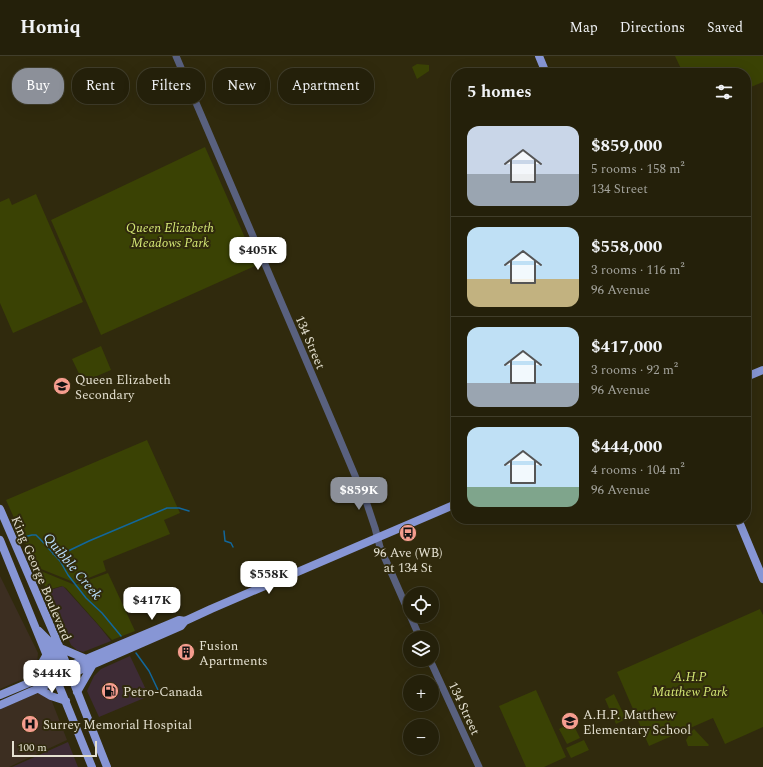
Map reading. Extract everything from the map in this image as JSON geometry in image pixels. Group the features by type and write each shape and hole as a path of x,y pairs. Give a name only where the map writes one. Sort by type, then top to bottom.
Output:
{"main road":[{"path":"539,56 544,68"},
{"path":"751,375 763,370"},
{"path":"0,705 181,626 185,621 451,506"},
{"name":"King George Boulevard","path":"0,509 60,648 60,670 64,678 66,701 92,767"},
{"path":"740,524 763,579"},
{"name":"King George Boulevard","path":"0,540 47,654 60,670 64,678 77,692 108,767"},
{"path":"0,695 179,620 185,621"},
{"path":"36,628 48,640 60,670"},
{"path":"60,648 86,659"},
{"path":"35,680 39,668 47,654"},
{"path":"77,692 92,666"},
{"path":"39,689 51,696 66,701"}],"street":[{"name":"134 Street","path":"176,56 336,428 367,504 380,546 417,631"},
{"name":"134 Street","path":"433,667 479,767"}],"shaded area":[{"path":"0,576 38,653 37,664 23,679 0,689"},
{"path":"63,586 111,641 83,652 77,650 71,645 47,591"},
{"path":"130,656 149,696 99,717 87,691 94,676 101,669"},
{"name":"Surrey Memorial Hospital","path":"38,693 51,699 67,740 9,767 0,767 0,709"},
{"path":"68,742 78,767 12,767"}],"green space":[{"path":"675,56 763,56 763,82 751,87 751,68 681,68"},
{"path":"417,64 429,65 429,71 417,79 412,67"},
{"name":"Queen Elizabeth Meadows Park","path":"205,147 257,265 101,335 51,220"},
{"path":"36,194 83,302 13,333 0,303 0,202 9,198 12,205"},
{"path":"101,346 111,370 83,382 72,359"},
{"path":"147,440 180,513 164,520 170,534 103,561 106,571 76,583 36,567 6,500"},
{"path":"36,569 75,585 108,573 135,631 112,640 66,588 62,586 47,590"},
{"name":"A.H.P Matthew Park","path":"760,609 763,615 763,727 725,744 713,718 649,746 617,672"},
{"path":"536,690 566,757 544,767 526,767 499,706"},
{"path":"614,694 626,719 616,724 605,699"},
{"path":"572,722 580,738 567,744 559,729"},
{"path":"694,729 709,745 708,746 688,746 686,740"},
{"path":"584,740 589,750 571,758 566,748"}],"waterway":[{"path":"53,554 59,555 167,508 179,508 189,511"},
{"path":"224,531 225,541 231,543 233,547"},
{"name":"Quibble Creek","path":"24,537 36,535 40,539 60,561 68,575 86,598 102,613 121,636"},
{"name":"Quibble Creek","path":"136,653 149,671 158,690"}],"place":[{"name":"Queen Elizabeth Secondary","path":"62,386"},
{"name":"96 Ave (WB) at 134 St","path":"408,533"},
{"name":"Fusion Apartments","path":"186,652"},
{"name":"Petro-Canada","path":"110,691"},
{"name":"A.H.P. Matthew Elementary School","path":"570,721"},
{"name":"Surrey Memorial Hospital","path":"30,724"}]}
